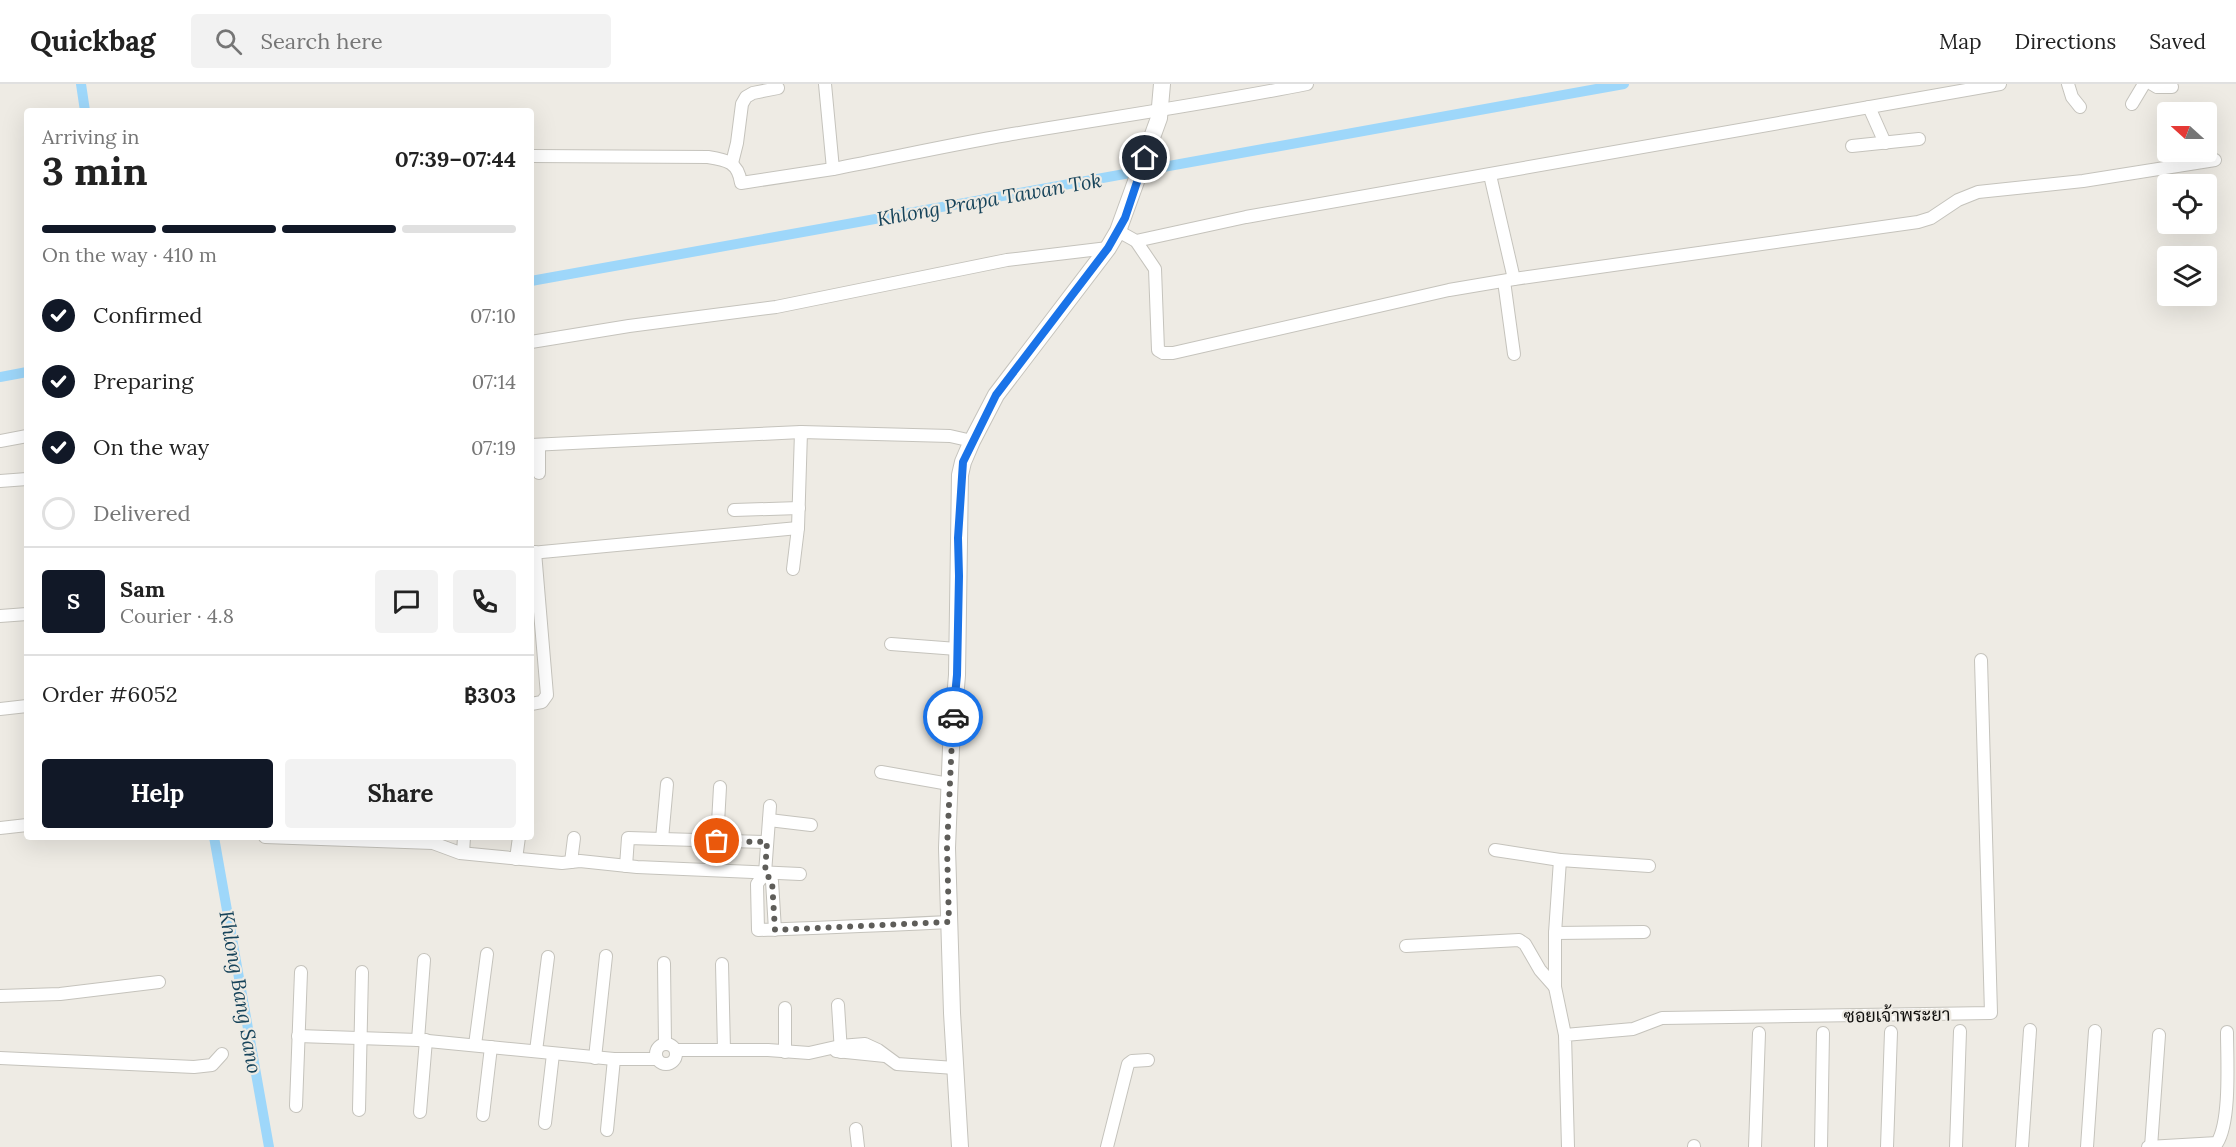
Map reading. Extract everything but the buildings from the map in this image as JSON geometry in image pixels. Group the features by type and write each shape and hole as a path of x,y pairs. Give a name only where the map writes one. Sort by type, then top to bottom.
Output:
{"street":[{"path":"825,84 833,169"},
{"path":"960,1147 947,848 957,649 960,475 972,441 996,395 1108,248 1121,224 1160,114 1162,84"},
{"path":"534,156 708,157 732,163 740,171 741,183 833,169 1005,135 1160,114 1199,102 1307,84"},
{"path":"1136,241 1246,217 2000,84"},
{"path":"2068,84 2072,97 2080,107"},
{"path":"2132,104 2144,84"},
{"path":"2152,84 2157,87 2172,87"},
{"path":"732,163 742,104 746,97 760,91 778,88"},
{"path":"1869,107 1877,130 1885,143"},
{"path":"1852,146 1919,140"},
{"path":"1121,224 1155,269 1158,350 1163,353 1185,352 1449,290 1918,222 1931,218 1958,200 1978,192 2083,181 2202,162"},
{"path":"1490,175 1509,280 1514,354"},
{"path":"534,342 629,326 776,307 1007,260 1108,248"},
{"path":"539,473 535,445 801,432 950,436 972,441"},
{"path":"794,569 798,528 801,432"},
{"path":"0,441 24,437"},
{"path":"0,481 24,478"},
{"path":"735,510 799,508"},
{"path":"534,552 798,528"},
{"path":"534,572 536,613 547,695 542,702 534,703"},
{"path":"0,616 24,614"},
{"path":"891,644 957,649"},
{"name":"ซอยเจ้าพระยา","path":"1564,1035 1633,1029 1662,1018 1991,1013 1981,660"},
{"path":"0,709 24,706"},
{"path":"881,772 949,784"},
{"path":"662,839 667,784"},
{"path":"717,841 720,787"},
{"path":"770,806 765,873 757,884 758,930 949,922"},
{"path":"769,820 811,825"},
{"path":"0,828 24,825"},
{"path":"571,862 574,838"},
{"path":"626,866 628,838 767,842"},
{"path":"349,840 433,843 463,853 562,863 580,861 626,866 800,874"},
{"path":"463,853 464,840"},
{"path":"516,859 519,840"},
{"path":"1495,850 1560,860 1649,866"},
{"path":"1560,860 1555,933 1555,987 1564,1035 1568,1147"},
{"path":"765,873 772,881 775,930"},
{"path":"1555,933 1644,932"},
{"path":"1406,946 1519,940 1525,944 1540,970 1555,987"},
{"path":"475,1045 487,954"},
{"path":"536,1051 548,957"},
{"path":"595,1058 606,957"},
{"path":"420,1112 424,960"},
{"path":"298,1036 422,1040 595,1058 657,1059 663,1063 670,1063 675,1058 670,1047 664,963"},
{"path":"722,964 724,1050"},
{"path":"296,1106 301,972"},
{"path":"359,1110 362,972"},
{"path":"0,996 60,994 159,982"},
{"path":"838,1005 838,1049"},
{"path":"785,1008 785,1052"},
{"path":"2022,1147 2030,1030"},
{"path":"1956,1147 1960,1031"},
{"path":"2087,1147 2095,1031"},
{"path":"1887,1147 1891,1032"},
{"path":"2159,1035 2150,1147 2212,1144 2217,1143 2220,1139 2228,1091 2227,1032"},
{"path":"1755,1147 1759,1033"},
{"path":"1821,1147 1823,1033"},
{"path":"657,1059 657,1049 670,1047 809,1053 865,1044 879,1050 897,1064 955,1068"},
{"path":"483,1115 491,1047"},
{"path":"0,1058 194,1067 212,1065 222,1054"},
{"path":"545,1123 553,1054"},
{"path":"607,1130 614,1059"},
{"path":"1107,1147 1128,1064 1132,1061 1148,1060"},
{"path":"856,1129 858,1147"}],"waterway":[{"name":"Khlong Bang Sano","path":"81,84 85,108"},
{"name":"Khlong Prapa Tawan Tok","path":"534,280 1624,84"},
{"name":"Khlong Prapa Tawan Tok","path":"0,377 24,373"},
{"name":"Khlong Bang Sano","path":"215,840 269,1147"}],"way so far":[{"path":"717,841 767,842 765,873 772,881 775,930 949,922 947,848 953,717"}],"route":[{"path":"953,717 957,675 960,475 963,462 996,395 1108,248 1125,218 1145,158"}]}
